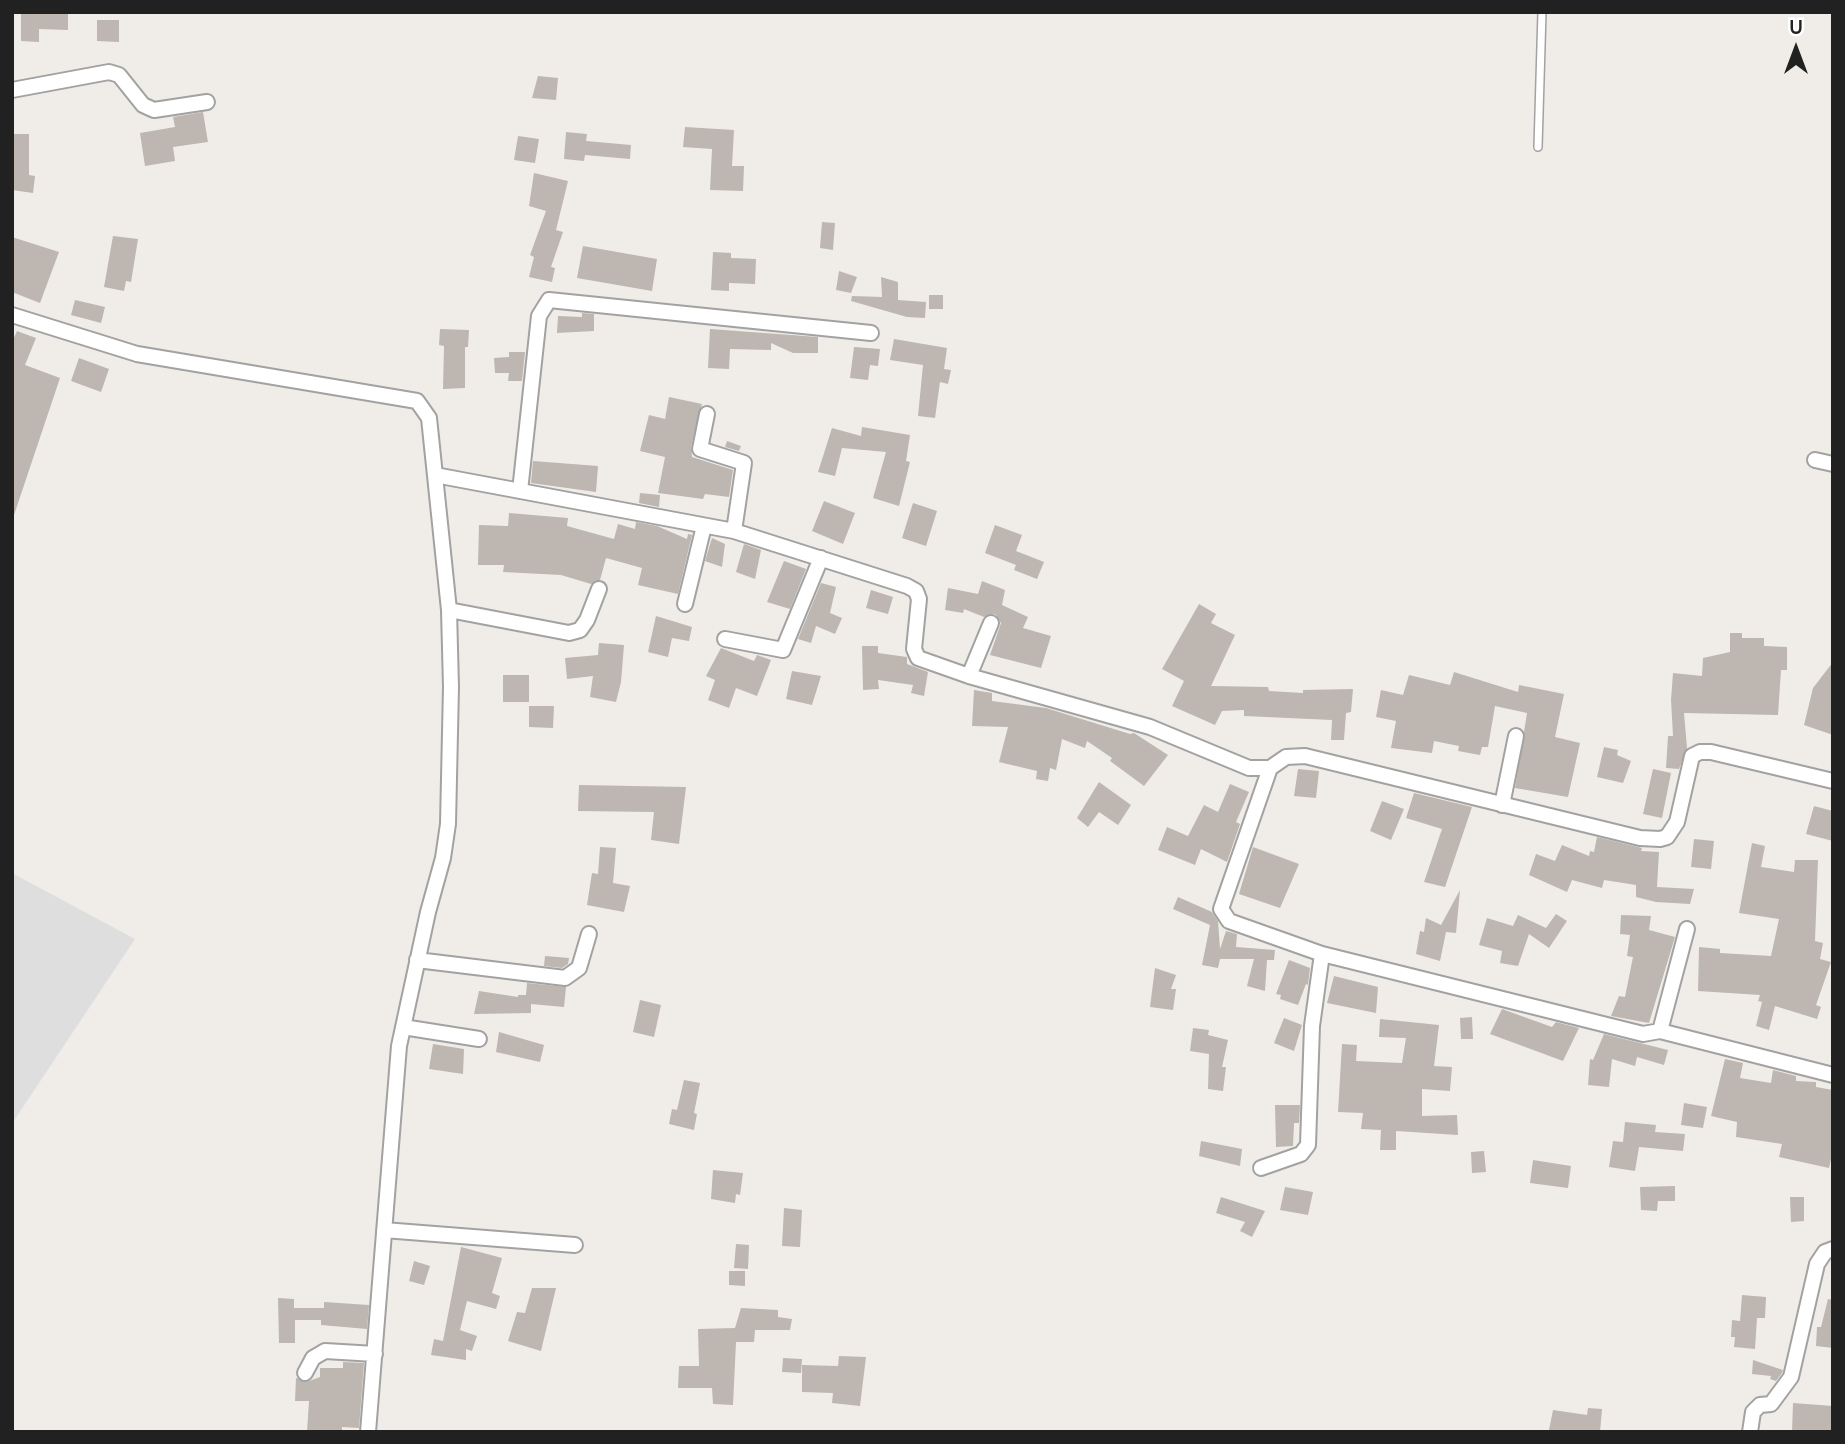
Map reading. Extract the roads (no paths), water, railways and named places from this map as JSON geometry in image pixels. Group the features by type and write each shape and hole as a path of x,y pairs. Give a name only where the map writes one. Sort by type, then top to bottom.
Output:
{"street":[{"path":"12,90 109,72 118,75 143,105 154,110 207,102"},
{"path":"520,491 539,316 549,300 871,333"},
{"path":"12,315 137,354 417,401 429,418 449,610 451,687 448,824 443,858 403,1027 368,1432"},
{"path":"707,414 701,449 744,463 734,531"},
{"path":"1815,460 1833,464"},
{"path":"435,475 734,531 916,592 919,599 915,654 969,676 1150,727 1249,768 1270,768 1286,757 1305,756 1640,838 1660,839 1667,837 1677,822 1692,757 1700,752 1710,752 1833,781"},
{"path":"685,604 704,526"},
{"path":"725,639 782,650 821,558"},
{"path":"449,610 569,633 580,629 587,620 599,589"},
{"path":"969,676 992,623"},
{"path":"1502,805 1516,736"},
{"path":"1270,768 1221,909 1228,921 1322,954 1643,1034 1660,1031 1833,1075"},
{"path":"1660,1031 1687,929"},
{"path":"417,960 565,978 579,968 589,934"},
{"path":"1261,1168 1301,1154 1308,1145 1312,1026 1322,954"},
{"path":"403,1027 479,1039"},
{"path":"384,1230 575,1245"},
{"path":"1750,1432 1753,1412 1760,1405 1771,1404 1791,1377 1817,1264 1825,1252 1833,1249"},
{"path":"305,1373 313,1359 325,1351 375,1354"}],"lane":[{"path":"1538,147 1542,12"}]}
